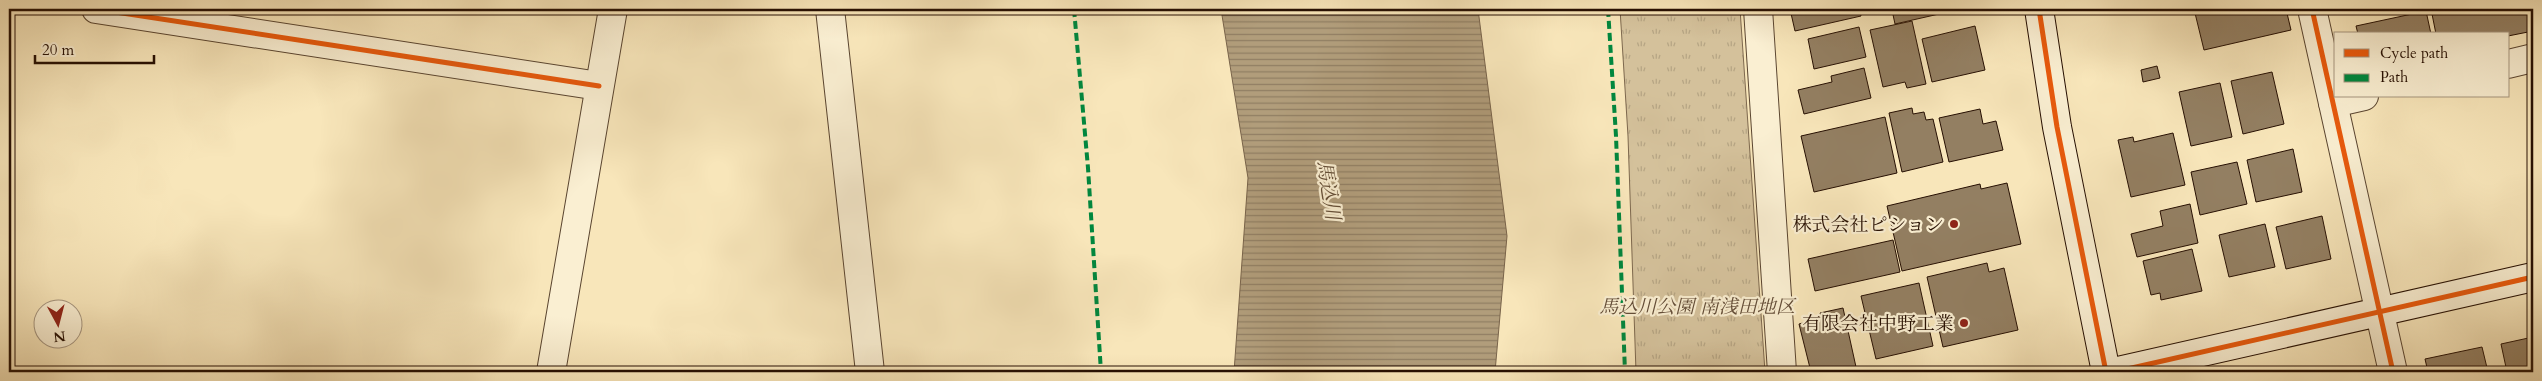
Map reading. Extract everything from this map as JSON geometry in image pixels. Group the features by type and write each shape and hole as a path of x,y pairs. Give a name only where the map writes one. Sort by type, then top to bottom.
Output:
{"street":[{"path":"96,9 171,14 599,86"},
{"path":"551,372 613,9"},
{"path":"830,9 870,372"},
{"path":"1758,9 1782,372"},
{"path":"2039,9 2057,126 2106,372"},
{"path":"2312,9 2393,372"},
{"path":"2510,64 2533,58"},
{"path":"2333,103 2355,98"},
{"path":"2114,372 2533,277"}],"green space":[{"name":"馬込川公園 南浅田地区","path":"1620,9 1740,9 1765,372 1636,372 1628,136"}],"water":[{"name":"馬込川","path":"1221,9 1478,9 1507,236 1495,372 1234,372 1248,178"}],"building":[{"path":"1790,9 1860,9 1861,16 1795,31"},
{"path":"1961,9 1895,24 1892,10"},
{"path":"2194,9 2286,9 2291,30 2204,50"},
{"path":"2431,9 2533,9 2533,31 2510,36 2510,32 2436,32"},
{"path":"2426,11 2431,32 2358,32 2356,26"},
{"path":"1912,21 1926,84 1907,88 1905,82 1883,87 1870,30"},
{"path":"1975,26 1985,70 1932,82 1922,39"},
{"path":"1859,27 1866,57 1814,69 1808,39"},
{"path":"2157,66 2160,78 2143,82 2141,70"},
{"path":"1864,68 1871,98 1804,114 1798,90 1832,82 1831,76"},
{"path":"2272,72 2284,124 2243,134 2231,81"},
{"path":"2220,83 2232,137 2191,146 2179,92"},
{"path":"1912,108 1913,114 1924,112 1926,120 1933,119 1943,162 1902,172 1889,113"},
{"path":"1980,109 1983,124 1996,121 2003,150 1949,162 1939,118"},
{"path":"1885,117 1897,173 1814,192 1801,136"},
{"path":"2173,133 2185,185 2131,197 2118,140 2133,137 2134,142"},
{"path":"2293,149 2302,192 2256,202 2247,160"},
{"path":"2237,162 2247,204 2200,215 2191,172"},
{"path":"2007,183 2021,244 1902,271 1887,206 1980,184 1981,189"},
{"path":"2190,204 2198,243 2137,257 2131,234 2163,226 2160,211"},
{"path":"2322,216 2331,259 2286,269 2276,227"},
{"path":"2265,224 2275,267 2229,277 2219,235"},
{"path":"1893,240 1900,272 1815,291 1808,259"},
{"path":"2192,249 2202,291 2161,300 2160,293 2151,295 2143,261"},
{"path":"1987,263 1989,272 2004,268 2018,330 1943,347 1927,277"},
{"path":"1919,283 1933,346 1876,359 1861,296"},
{"path":"1843,308 1856,367 1834,372 1811,372 1799,324 1822,318 1820,313"},
{"path":"2533,337 2533,372 2507,372 2501,344"},
{"path":"2482,347 2488,372 2428,372 2425,359"}],"marked path":[{"path":"1074,9 1088,168 1101,372"},
{"path":"1608,9 1616,136 1625,372"}],"cycle path":[{"path":"96,9 599,86"},
{"path":"2039,9 2057,127 2106,372"},
{"path":"2312,9 2393,372"},
{"path":"2114,372 2533,277"}],"place":[{"name":"株式会社ピション","path":"1954,224"},
{"name":"有限会社中野工業","path":"1964,323"}]}
